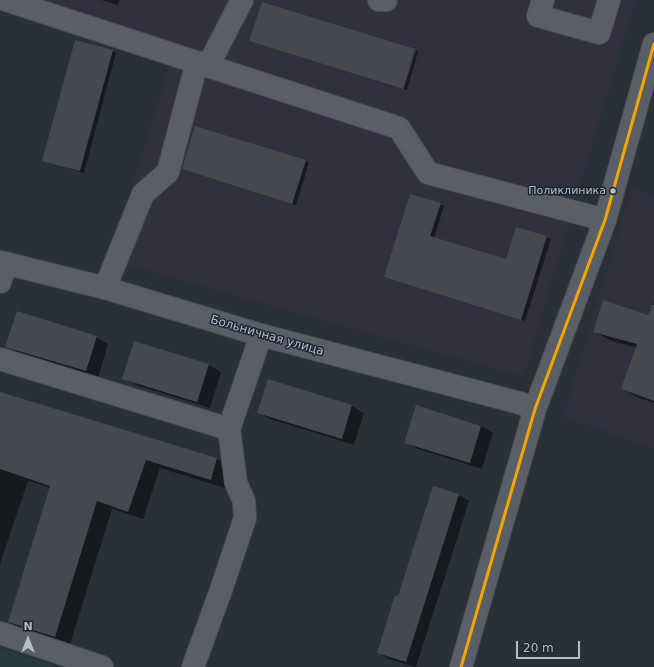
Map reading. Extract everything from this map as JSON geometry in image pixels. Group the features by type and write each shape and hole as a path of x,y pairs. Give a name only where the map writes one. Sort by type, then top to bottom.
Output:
{"street":[{"path":"6,0 399,128 428,173 604,220"},
{"path":"105,288 143,194 168,172 202,64 242,0"},
{"path":"379,0 386,0"},
{"path":"543,0 538,16 599,33 609,0"},
{"path":"461,667 535,409 604,220 654,44"},
{"name":"Больничная улица","path":"2,269 105,288 261,335 520,403 535,409"},
{"path":"193,667 245,518 244,501 236,483 229,429 261,335"},
{"path":"0,359 229,429"},
{"path":"0,633 102,667"}],"shaded area":[{"path":"46,0 636,0 572,211 524,377 110,260 170,63 39,23"},
{"path":"632,188 654,196 654,448 563,417"}],"green space":[{"path":"0,648 56,667 0,667"}],"building":[{"path":"262,2 415,49 403,89 249,41"},
{"path":"75,40 113,50 80,171 42,161"},
{"path":"195,126 306,160 292,204 182,169"},
{"path":"410,194 441,203 430,236 506,259 516,227 547,236 521,320 384,277"},
{"path":"603,300 648,315 652,305 654,305 654,401 621,389 637,344 593,332"},
{"path":"17,311 97,336 86,371 5,347"},
{"path":"134,341 209,364 197,402 122,379"},
{"path":"268,379 352,405 342,439 257,413"},
{"path":"0,392 217,458 211,480 146,460 128,512 97,501 55,637 8,622 50,486 0,469"},
{"path":"416,405 481,426 470,463 404,443"},
{"path":"433,486 459,494 406,662 377,653 395,595 398,596"}],"transit line":[{"path":"461,667 535,409 605,220 654,44"}],"place":[{"name":"Поликлиника","path":"613,191"}]}
